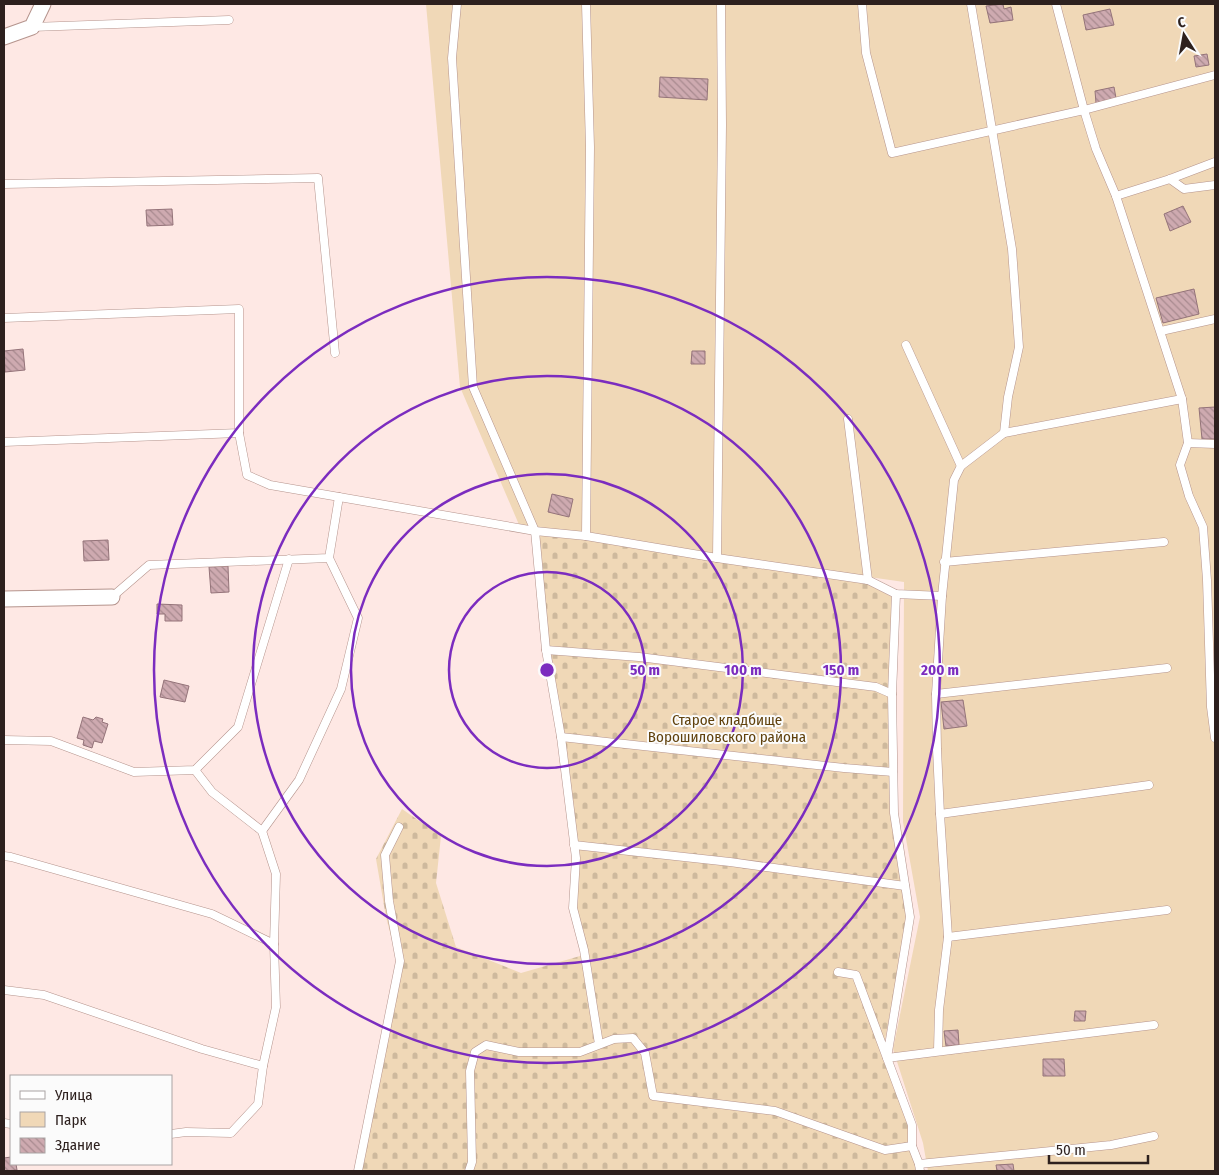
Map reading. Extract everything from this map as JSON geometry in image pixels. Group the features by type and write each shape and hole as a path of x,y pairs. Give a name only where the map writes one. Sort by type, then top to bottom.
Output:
{"street":[{"path":"4,37 32,27 43,4"},
{"path":"4,599 112,597"}],"lane":[{"path":"457,4 452,58 474,387 535,531 546,650 576,858 573,908 584,950 599,1044"},
{"path":"586,4 590,147 586,536"},
{"path":"717,558 722,4"},
{"path":"862,4 866,54 892,153 1084,110 1215,75"},
{"path":"971,4 1012,248 1019,347 1008,398 1004,434"},
{"path":"1056,4 1096,149 1116,196 1182,398 1188,443 1180,466 1203,527 1215,738"},
{"path":"32,27 229,20"},
{"path":"1116,196 1215,162"},
{"path":"4,184 318,178 336,353"},
{"path":"1170,179 1184,189 1215,185"},
{"path":"4,318 239,309 239,433 247,475 270,485 535,531 586,536 717,558 868,580 896,594 942,596"},
{"path":"1161,331 1215,319"},
{"path":"906,345 961,466"},
{"path":"938,1051 939,1010 948,937 940,814 936,694 944,562 954,480 961,466 1004,434 1182,398"},
{"path":"848,418 868,580"},
{"path":"4,442 239,433"},
{"path":"1188,443 1215,444"},
{"path":"262,831 299,780 341,689 358,618 329,558 339,496"},
{"path":"944,562 1164,542"},
{"path":"112,597 148,565 329,558"},
{"path":"4,740 51,742 134,772 195,770 238,727 289,559"},
{"path":"1206,580 1215,580"},
{"path":"887,1058 910,918 894,813 892,694 896,594"},
{"path":"546,650 639,658 876,687 892,694"},
{"path":"936,694 1167,668"},
{"path":"560,737 893,772"},
{"path":"172,1134 186,1132 230,1133 258,1104 263,1066 276,1007 274,944 276,874 262,831 212,792 195,770"},
{"path":"940,814 1149,784"},
{"path":"358,1171 400,961 388,901 385,855 399,828"},
{"path":"574,845 730,862 906,886"},
{"path":"4,856 212,914 274,944"},
{"path":"948,937 1167,910"},
{"path":"838,972 856,975 912,1125 912,1146 920,1168 1111,1145 1154,1136"},
{"path":"4,990 44,995 202,1049 263,1066"},
{"path":"887,1058 1154,1025"},
{"path":"469,1171 472,1162 470,1071 475,1052 486,1045 519,1052 580,1052 614,1039 633,1038 645,1053 653,1096 775,1111 885,1150 912,1146"}],"green space":[{"path":"426,4 1215,4 1215,1171 928,1171 923,1143 893,1049 920,917 903,822 904,582 520,527 460,387"},
{"name":"Старое кладбище Ворошиловского района","path":"536,533 585,538 868,584 892,597 891,816 908,915 882,1057 910,1127 918,1171 354,1171 397,959 386,917 376,859 402,809 441,836 436,883 456,947 521,973 587,954 576,908 578,861 549,653"}],"building":[{"path":"1003,4 1004,9 1011,7 1013,20 990,23 986,6"},
{"path":"1110,9 1114,25 1086,30 1083,15"},
{"path":"1207,54 1209,65 1196,67 1194,56"},
{"path":"660,77 708,79 707,100 659,97"},
{"path":"1114,87 1116,98 1096,103 1095,91"},
{"path":"1183,206 1191,222 1170,231 1164,214"},
{"path":"172,209 173,225 147,226 146,210"},
{"path":"1194,289 1199,314 1163,323 1156,298"},
{"path":"23,349 25,370 5,372 4,351"},
{"path":"692,351 705,351 705,364 691,364"},
{"path":"1215,407 1215,439 1202,439 1199,408"},
{"path":"552,494 573,499 569,517 548,512"},
{"path":"108,540 109,560 84,561 83,541"},
{"path":"228,566 229,592 211,593 209,567"},
{"path":"157,604 182,605 182,621 165,621 165,614 157,614"},
{"path":"164,680 189,686 185,702 160,697"},
{"path":"963,700 967,726 944,729 941,702"},
{"path":"83,717 93,720 96,717 103,719 102,722 108,724 102,743 94,741 92,748 83,745 84,740 77,738"},
{"path":"1075,1011 1086,1011 1085,1021 1074,1021"},
{"path":"958,1030 959,1045 946,1046 944,1031"},
{"path":"1043,1059 1064,1059 1065,1076 1043,1076"},
{"path":"10,1157 10,1165 16,1165 17,1170 4,1171 4,1158"},
{"path":"1013,1164 1014,1171 997,1171 996,1165"}]}
